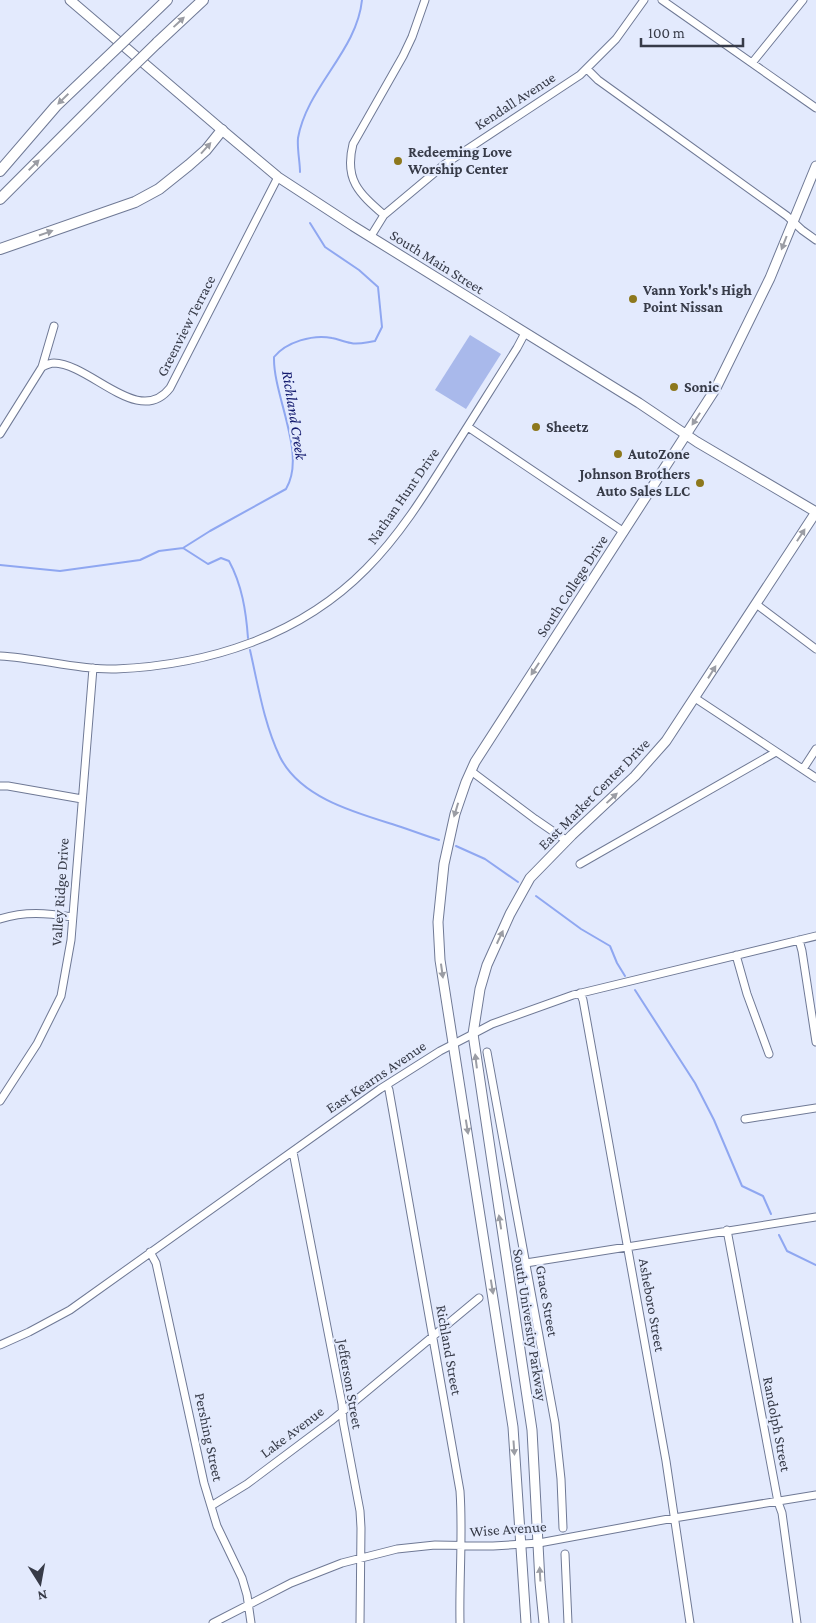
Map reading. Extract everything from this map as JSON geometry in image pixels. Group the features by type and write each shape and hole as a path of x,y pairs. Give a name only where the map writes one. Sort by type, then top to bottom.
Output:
{"highway":[{"path":"0,171 56,106 167,0"},
{"path":"0,199 121,78 203,0"},
{"path":"0,249 136,202 159,189 189,165 206,150 222,130"}],"main road":[{"name":"South Main Street","path":"70,0 278,177 686,434 816,512"},
{"name":"South College Drive","path":"452,1044 440,960 438,922 445,856 455,814 466,782 487,742 716,388 770,278 816,166"},
{"name":"East Market Center Drive","path":"473,1034 480,990 487,965 510,914 530,878 635,776 666,741 816,512"},
{"name":"South University Parkway","path":"473,1034 532,1430 544,1623"},
{"name":"South University Parkway","path":"452,1044 513,1427 526,1623"}],"street":[{"path":"384,215 359,191 353,180 350,155 353,144 403,56 425,0"},
{"name":"Kendall Avenue","path":"371,236 384,215 445,164 557,91 587,69 616,39 644,0"},
{"path":"662,0 816,108"},
{"path":"752,63 803,0"},
{"path":"587,69 598,80 816,240"},
{"name":"Greenview Terrace","path":"42,367 52,363 70,367 136,401 151,401 166,393 278,177"},
{"path":"0,434 42,367 54,326"},
{"name":"Nathan Hunt Drive","path":"0,656 93,668 148,667 211,655 238,647 280,632 310,614 350,584 376,558 406,522 468,427 525,333"},
{"path":"468,427 624,532"},
{"path":"756,604 816,648"},
{"name":"Valley Ridge Drive","path":"0,1101 37,1044 61,996 69,959 93,668"},
{"path":"695,698 816,778"},
{"path":"803,769 816,749"},
{"path":"580,864 776,752"},
{"path":"471,771 567,841"},
{"path":"0,786 82,799"},
{"path":"0,919 24,913 41,912 72,917"},
{"name":"East Kearns Avenue","path":"0,1344 29,1332 70,1310 416,1065 492,1024 580,993 816,936"},
{"path":"799,940 816,1042"},
{"path":"736,955 747,994 769,1054"},
{"name":"Asheboro Street","path":"580,993 583,1000 666,1461 690,1623"},
{"name":"Grace Street","path":"487,1052 556,1431 561,1480 562,1528"},
{"name":"Richland Street","path":"387,1085 460,1491 460,1623"},
{"path":"745,1118 816,1108"},
{"name":"Jefferson Street","path":"293,1152 360,1511 360,1623"},
{"path":"526,1263 816,1216"},
{"name":"Randolph Street","path":"727,1230 778,1502 782,1513 797,1623"},
{"name":"Pershing Street","path":"150,1252 156,1263 211,1506 217,1526 242,1578 251,1623"},
{"name":"Lake Avenue","path":"211,1506 247,1484 330,1421 479,1298"},
{"name":"Wise Avenue","path":"213,1623 291,1583 360,1557 435,1544 461,1546 539,1543 674,1518 816,1495"},
{"path":"565,1554 568,1623"}],"shaded area":[{"path":"470,335 501,354 466,409 435,390"}],"waterway":[{"name":"Richland Creek","path":"300,172 298,138 303,120 311,102 351,36 362,0"},
{"name":"Richland Creek","path":"0,565 60,571 140,560 159,551 183,548 286,489 291,475 293,459 288,424 278,389 274,357 285,347 308,338 334,338 357,344 375,341 382,327 378,287 359,270 325,247 310,223"},
{"path":"183,548 208,564 221,558 229,561 243,598 248,638"},
{"path":"250,650 262,704 274,744 289,771 300,783 314,793 345,808 439,840"},
{"path":"456,846 485,859 518,882"},
{"path":"536,896 581,929 610,946 625,976"},
{"path":"635,990 695,1083 714,1120 742,1186 763,1196 771,1214"},
{"path":"779,1235 787,1251 816,1265"}],"place":[{"name":"Redeeming Love Worship Center","path":"398,161"},
{"name":"Vann York's High Point Nissan","path":"633,299"},
{"name":"Sonic","path":"674,387"},
{"name":"Sheetz","path":"536,427"},
{"name":"AutoZone","path":"618,454"},
{"name":"Johnson Brothers Auto Sales LLC","path":"700,483"}]}
